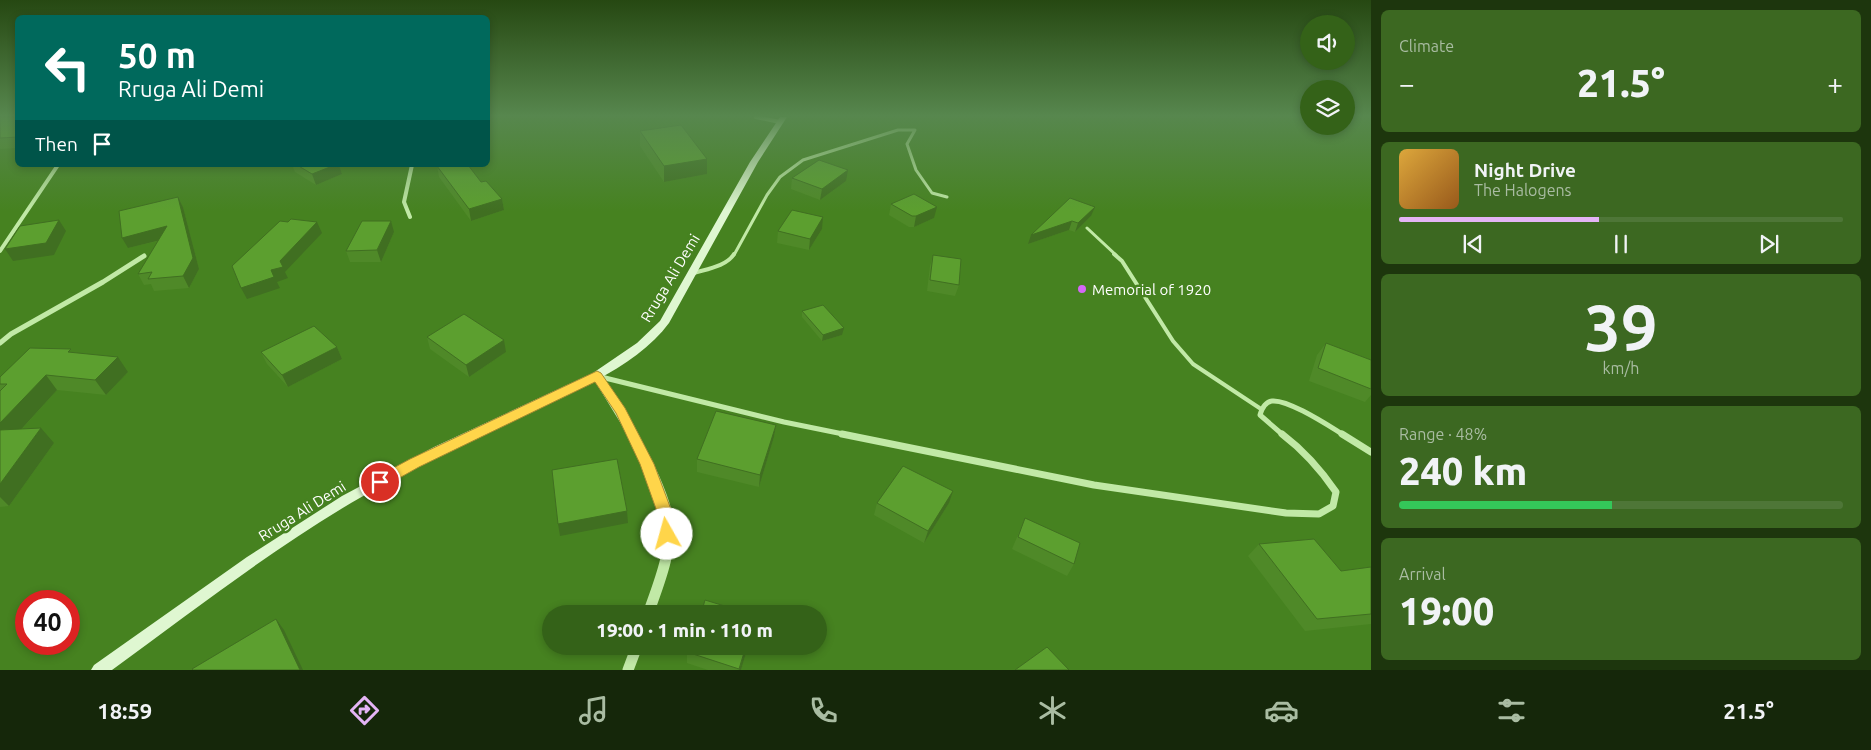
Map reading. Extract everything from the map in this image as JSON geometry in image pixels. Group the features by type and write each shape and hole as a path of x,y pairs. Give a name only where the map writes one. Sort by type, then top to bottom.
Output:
{"main road":[{"name":"Rruga Ali Demi","path":"99,670 277,544 346,500 415,463 597,376 623,360 652,336 664,323 763,148"}],"street":[{"path":"0,251 14,234 57,167"},
{"path":"410,217 404,202 412,167"},
{"path":"0,343 11,334 103,282 144,256"},
{"path":"597,376 784,422 1094,485 1286,514 1319,514 1333,506 1336,492 1321,470 1290,440 1267,424 1260,415 1261,409 1266,404 1276,401 1292,406 1371,452"},
{"path":"597,376 621,412 639,447 668,520 667,548 658,587 651,605"},
{"path":"628,670 634,655"}],"lane":[{"path":"693,273 720,265 732,258 780,177 803,160 840,148"},
{"path":"908,148 908,154 930,192 947,197"},
{"path":"1087,228 1122,262 1173,341 1193,364 1261,409"}],"building":[{"path":"652,148 699,148 707,159 664,166"},
{"path":"819,160 848,170 822,189 792,178"},
{"path":"300,167 330,167 312,174"},
{"path":"438,167 470,167 481,182 486,181 502,199 469,209"},
{"path":"914,194 937,207 912,216 891,204"},
{"path":"178,197 193,258 183,276 148,279 152,272 138,274 167,226 122,238 119,211"},
{"path":"1070,198 1095,207 1078,223 1072,221 1031,235"},
{"path":"792,210 823,217 810,239 778,231"},
{"path":"291,219 317,222 280,261 283,267 271,270 274,277 241,288 232,266 280,221 288,222"},
{"path":"59,220 46,243 5,249 20,226"},
{"path":"362,221 391,221 377,250 346,251"},
{"path":"933,255 961,259 959,285 930,280"},
{"path":"823,305 844,328 823,335 802,311"},
{"path":"464,314 504,340 466,365 427,337"},
{"path":"314,326 337,347 282,375 261,352"},
{"path":"1326,343 1371,360 1371,389 1318,368"},
{"path":"30,348 71,349 68,352 118,357 95,380 46,375 0,423 0,391 7,384 0,384 0,377"},
{"path":"716,411 776,425 760,475 697,459"},
{"path":"41,428 0,484 0,430"},
{"path":"617,459 627,511 558,524 552,470"},
{"path":"903,466 953,491 928,531 877,503"},
{"path":"1025,518 1080,543 1074,564 1018,537"},
{"path":"1314,539 1341,571 1371,567 1371,614 1317,619 1259,544"},
{"path":"705,600 721,605 704,605"},
{"path":"276,619 300,670 192,669"},
{"path":"1047,647 1069,670 1015,670"},
{"path":"696,655 743,655 739,669"}],"place":[{"name":"Memorial of 1920","path":"1082,289"}],"route":[{"path":"380,482 415,463 597,376 621,412 647,464 668,520 667,534"}]}
